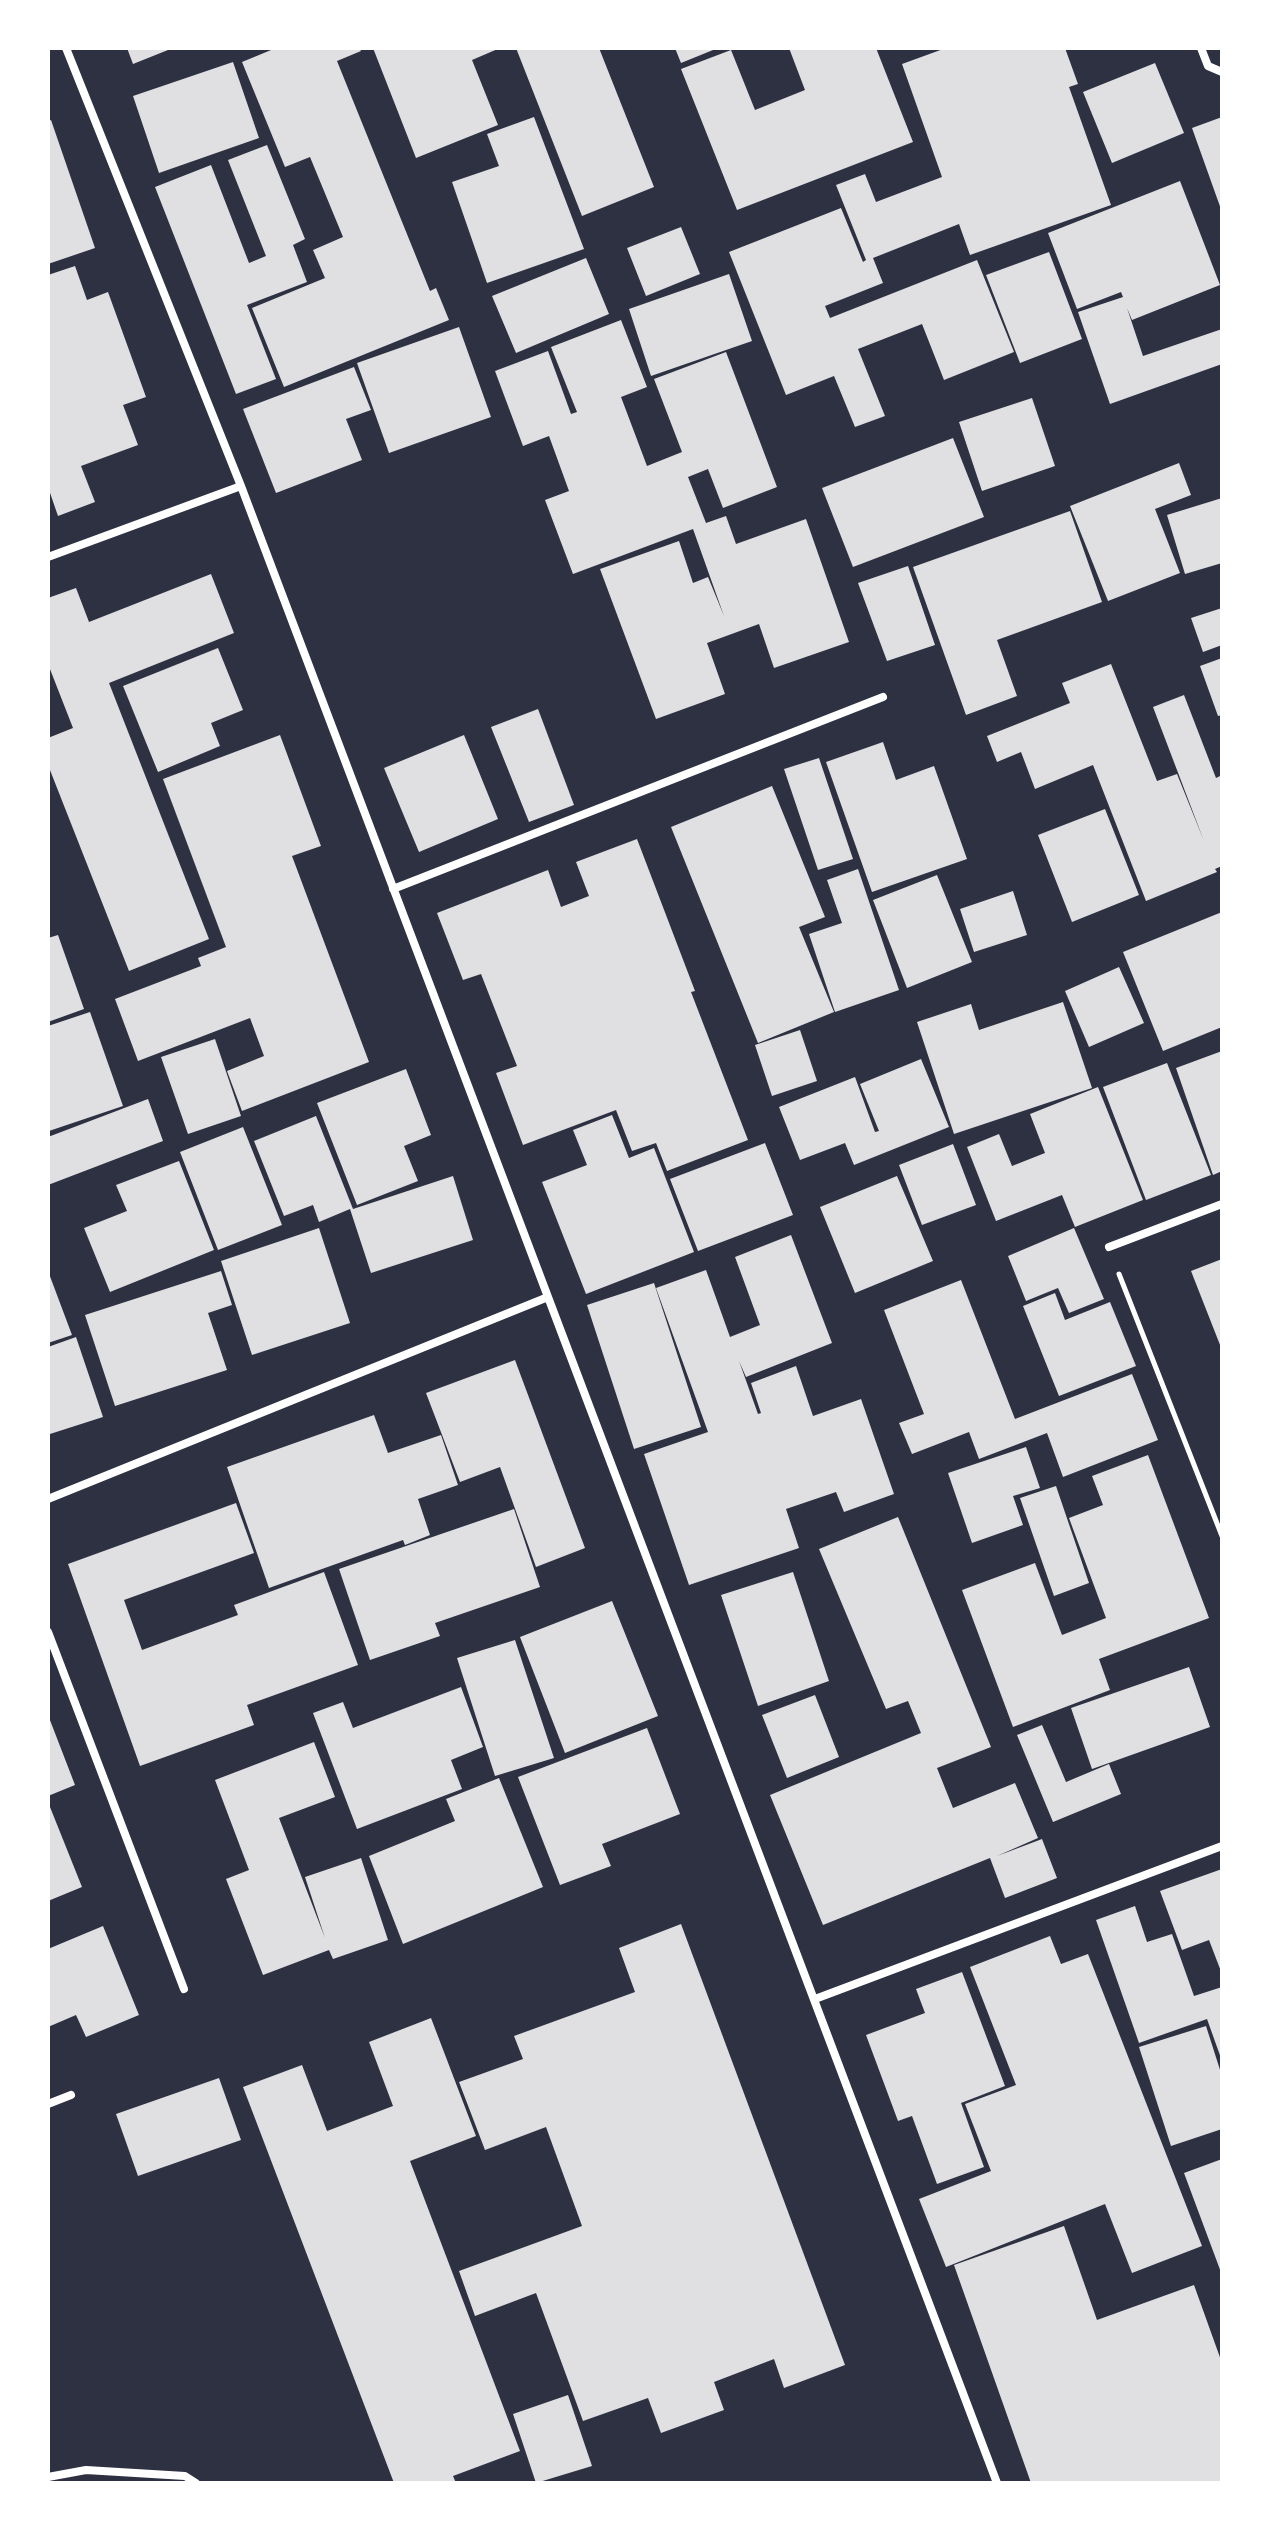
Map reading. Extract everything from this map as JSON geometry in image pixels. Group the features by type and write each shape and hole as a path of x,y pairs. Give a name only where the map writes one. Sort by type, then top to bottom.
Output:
{"street":[{"path":"66,48 241,486 997,2483"},
{"path":"1201,48 1208,66 1222,72"},
{"path":"48,557 241,486"},
{"path":"393,889 883,697"},
{"path":"1109,1247 1222,1204"},
{"path":"48,1499 548,1297"},
{"path":"48,1632 184,1989"},
{"path":"815,1999 1222,1846"},
{"path":"48,2104 71,2095"},
{"path":"48,2477 86,2470 185,2476 196,2483"}],"path":[{"path":"1109,1247 1222,1536"}],"building":[{"path":"127,48 173,48 133,64"},
{"path":"276,48 359,48 361,51 337,61 430,291 436,288 449,320 284,387 252,308 325,278 313,250 343,237 310,157 285,167 242,62"},
{"path":"373,48 500,48 472,60 498,125 416,158"},
{"path":"516,48 599,48 654,187 582,216"},
{"path":"675,48 718,48 681,63"},
{"path":"789,48 876,48 913,142 737,210 681,69 731,50 755,110 805,90"},
{"path":"946,48 1065,48 1078,84 1069,87 1111,205 970,255 959,224 873,258 883,283 825,306 830,318 977,260 1014,352 944,380 922,324 858,349 885,416 855,427 834,376 786,395 729,252 841,208 863,262 866,260 836,185 865,174 876,202 942,177 902,64"},
{"path":"233,62 259,138 159,173 133,96"},
{"path":"1155,63 1184,133 1112,163 1083,92"},
{"path":"534,117 584,249 487,283 452,182 499,166 487,134"},
{"path":"1222,117 1222,212 1192,128"},
{"path":"51,120 95,248 48,264 48,121"},
{"path":"267,145 305,239 293,245 307,282 247,305 276,379 236,394 155,187 211,165 249,263 266,256 228,160"},
{"path":"1180,181 1220,285 1132,320 1127,308 1143,356 1222,329 1222,364 1110,404 1078,312 1123,297 1121,292 1077,309 1048,233"},
{"path":"681,227 700,274 646,296 627,248"},
{"path":"1049,252 1082,339 1020,363 986,275"},
{"path":"586,258 609,314 516,353 492,296"},
{"path":"75,266 87,300 108,292 146,397 123,405 138,445 81,466 95,502 58,516 48,487 48,275"},
{"path":"729,274 752,341 651,376 629,309"},
{"path":"621,320 647,387 621,397 647,466 682,452 654,379 726,352 777,487 723,508 708,469 688,477 706,523 726,516 736,544 806,519 849,642 774,668 759,624 707,643 725,694 656,719 600,569 679,541 693,583 708,577 724,616 693,529 573,574 545,500 569,491 549,436 523,446 495,371 548,351 571,414 577,412 551,347"},
{"path":"459,327 491,417 389,453 357,363"},
{"path":"354,367 371,410 346,419 362,460 276,493 243,409"},
{"path":"1032,398 1055,466 982,491 959,422"},
{"path":"953,438 984,517 853,567 822,488"},
{"path":"1179,463 1191,495 1155,509 1180,573 1108,601 1070,506"},
{"path":"1222,498 1222,563 1185,574 1167,515"},
{"path":"1070,511 1102,602 997,640 1017,696 966,715 913,567"},
{"path":"908,566 935,645 887,661 858,583"},
{"path":"211,574 234,633 109,683 209,939 129,971 48,765 48,738 73,728 48,664 48,598 76,588 89,622"},
{"path":"1222,608 1222,645 1203,652 1191,618"},
{"path":"218,648 243,710 211,723 220,746 158,772 123,686"},
{"path":"1222,658 1222,715 1218,716 1200,666"},
{"path":"1111,664 1157,781 1177,774 1204,841 1153,707 1184,695 1216,778 1222,775 1222,866 1215,869 1217,872 1146,901 1093,765 1035,789 1021,752 997,762 987,736 1070,703 1062,683"},
{"path":"538,709 574,805 529,822 491,727"},
{"path":"280,735 321,846 292,856 369,1062 242,1111 227,1071 264,1056 250,1018 138,1061 115,999 201,966 198,958 226,947 163,779"},
{"path":"464,735 498,819 419,852 384,768"},
{"path":"883,742 896,780 934,766 967,859 872,892 826,762"},
{"path":"819,758 853,859 818,870 784,769"},
{"path":"772,786 825,917 799,927 834,1012 758,1043 671,827"},
{"path":"1105,809 1139,895 1072,922 1038,835"},
{"path":"637,839 748,1140 667,1171 656,1143 632,1151 616,1110 523,1145 496,1073 517,1066 481,974 463,980 437,913 548,870 561,907 589,896 576,862"},
{"path":"858,869 899,990 835,1012 809,934 842,923 827,880"},
{"path":"937,875 972,962 907,988 873,900"},
{"path":"1013,891 1027,935 974,952 960,909"},
{"path":"1222,912 1222,1027 1163,1051 1123,952"},
{"path":"58,935 84,1009 48,1022 48,938"},
{"path":"1119,967 1144,1023 1089,1047 1065,991"},
{"path":"1063,1002 1092,1088 954,1134 917,1022 971,1004 979,1030"},
{"path":"90,1012 123,1106 49,1131 48,1026"},
{"path":"800,1030 817,1081 772,1096 755,1045"},
{"path":"215,1039 241,1116 188,1134 161,1057"},
{"path":"1222,1051 1222,1171 1213,1175 1176,1068"},
{"path":"921,1059 949,1127 854,1165 845,1143 800,1160 779,1107 855,1077 875,1132 879,1131 860,1084"},
{"path":"1167,1063 1211,1175 1146,1200 1103,1087"},
{"path":"406,1069 431,1135 404,1146 418,1181 357,1205 317,1103"},
{"path":"1098,1087 1143,1200 1075,1227 1062,1195 996,1221 967,1147 999,1134 1012,1166 1045,1153 1030,1114"},
{"path":"148,1099 163,1141 48,1185 48,1137"},
{"path":"612,1115 629,1158 654,1148 694,1252 586,1294 542,1182 587,1165 573,1130"},
{"path":"316,1116 353,1209 453,1176 473,1240 371,1273 350,1209 319,1222 313,1205 284,1216 254,1141"},
{"path":"243,1127 282,1225 218,1250 180,1152"},
{"path":"765,1143 793,1215 698,1251 670,1179"},
{"path":"953,1144 976,1205 922,1225 899,1165"},
{"path":"179,1161 214,1250 110,1292 84,1228 127,1211 116,1185"},
{"path":"897,1176 933,1261 855,1293 820,1207"},
{"path":"319,1228 350,1323 252,1355 221,1261"},
{"path":"1074,1228 1104,1299 1069,1313 1058,1288 1026,1301 1008,1256"},
{"path":"791,1235 832,1343 746,1377 739,1361 758,1414 761,1413 751,1383 796,1366 813,1416 861,1399 894,1494 844,1512 836,1492 786,1509 799,1548 689,1585 644,1454 708,1432 656,1288 706,1270 730,1337 760,1325 735,1257"},
{"path":"1222,1259 1222,1350 1191,1271"},
{"path":"48,1271 72,1335 48,1343"},
{"path":"221,1271 232,1305 208,1313 227,1370 115,1406 85,1315"},
{"path":"961,1280 1015,1419 1132,1374 1158,1440 1063,1477 1047,1433 979,1459 969,1432 912,1454 899,1423 924,1414 884,1310"},
{"path":"654,1283 701,1427 634,1449 587,1305"},
{"path":"1055,1293 1065,1320 1110,1302 1136,1366 1059,1396 1023,1306"},
{"path":"76,1337 103,1417 50,1434 48,1347"},
{"path":"515,1360 585,1548 536,1567 500,1467 460,1482 426,1393"},
{"path":"374,1415 388,1453 441,1435 458,1485 418,1499 430,1535 405,1545 403,1540 269,1588 227,1467"},
{"path":"1026,1447 1040,1488 1013,1496 1023,1525 972,1543 948,1473"},
{"path":"1148,1455 1209,1618 1099,1659 1110,1690 1013,1727 962,1590 1035,1563 1062,1635 1106,1618 1069,1518 1103,1505 1092,1476"},
{"path":"1056,1486 1089,1583 1054,1596 1020,1498"},
{"path":"236,1503 254,1553 124,1600 142,1650 238,1615 234,1605 324,1572 358,1665 247,1705 254,1725 140,1766 68,1564"},
{"path":"514,1509 540,1587 435,1623 440,1636 370,1660 339,1569"},
{"path":"898,1517 991,1747 937,1768 953,1808 1015,1783 1038,1838 997,1856 1042,1839 1057,1878 1005,1898 990,1858 823,1925 770,1795 921,1733 908,1701 886,1709 819,1549"},
{"path":"793,1572 829,1681 758,1706 721,1595"},
{"path":"612,1601 658,1716 565,1753 520,1637"},
{"path":"515,1640 554,1758 495,1776 457,1658"},
{"path":"1189,1667 1210,1727 1092,1769 1071,1708"},
{"path":"461,1687 483,1747 451,1760 462,1789 357,1829 313,1713 343,1702 353,1728"},
{"path":"815,1695 839,1757 787,1778 762,1715"},
{"path":"48,1715 75,1785 48,1796"},
{"path":"1042,1725 1066,1782 1109,1764 1121,1794 1053,1822 1017,1735"},
{"path":"647,1728 680,1814 602,1844 611,1866 560,1885 518,1777"},
{"path":"314,1742 335,1797 279,1818 325,1938 305,1877 361,1858 388,1940 333,1959 329,1950 263,1975 226,1879 249,1870 215,1780"},
{"path":"499,1778 543,1887 403,1944 369,1856 455,1821 446,1799"},
{"path":"48,1802 82,1887 48,1901"},
{"path":"1222,1869 1222,1974 1209,1940 1182,1950 1160,1891"},
{"path":"1135,1906 1147,1942 1172,1934 1194,1996 1222,1987 1222,2061 1207,2019 1139,2043 1096,1920"},
{"path":"681,1924 845,2365 784,2388 774,2359 714,2382 724,2410 661,2433 648,2398 583,2421 536,2293 475,2316 459,2271 582,2226 546,2127 485,2150 459,2082 523,2059 514,2036 635,1992 619,1948"},
{"path":"103,1926 139,2015 86,2037 76,2015 48,2027 48,1949"},
{"path":"1050,1936 1061,1964 1088,1954 1202,2246 1132,2273 1105,2204 946,2267 919,2199 991,2171 965,2104 1016,2085 970,1967"},
{"path":"962,1972 1005,2086 961,2103 984,2167 937,2184 912,2116 898,2121 866,2035 925,2013 916,1989"},
{"path":"431,2018 476,2136 410,2161 520,2451 453,2476 456,2483 394,2483 243,2087 302,2065 327,2131 393,2106 369,2042"},
{"path":"1206,2026 1222,2076 1222,2129 1171,2146 1139,2047"},
{"path":"219,2078 241,2140 138,2176 116,2114"},
{"path":"1222,2159 1222,2275 1184,2173"},
{"path":"1064,2226 1097,2320 1194,2285 1222,2363 1222,2483 1031,2483 954,2265"},
{"path":"568,2395 592,2466 536,2483 513,2414"}]}
